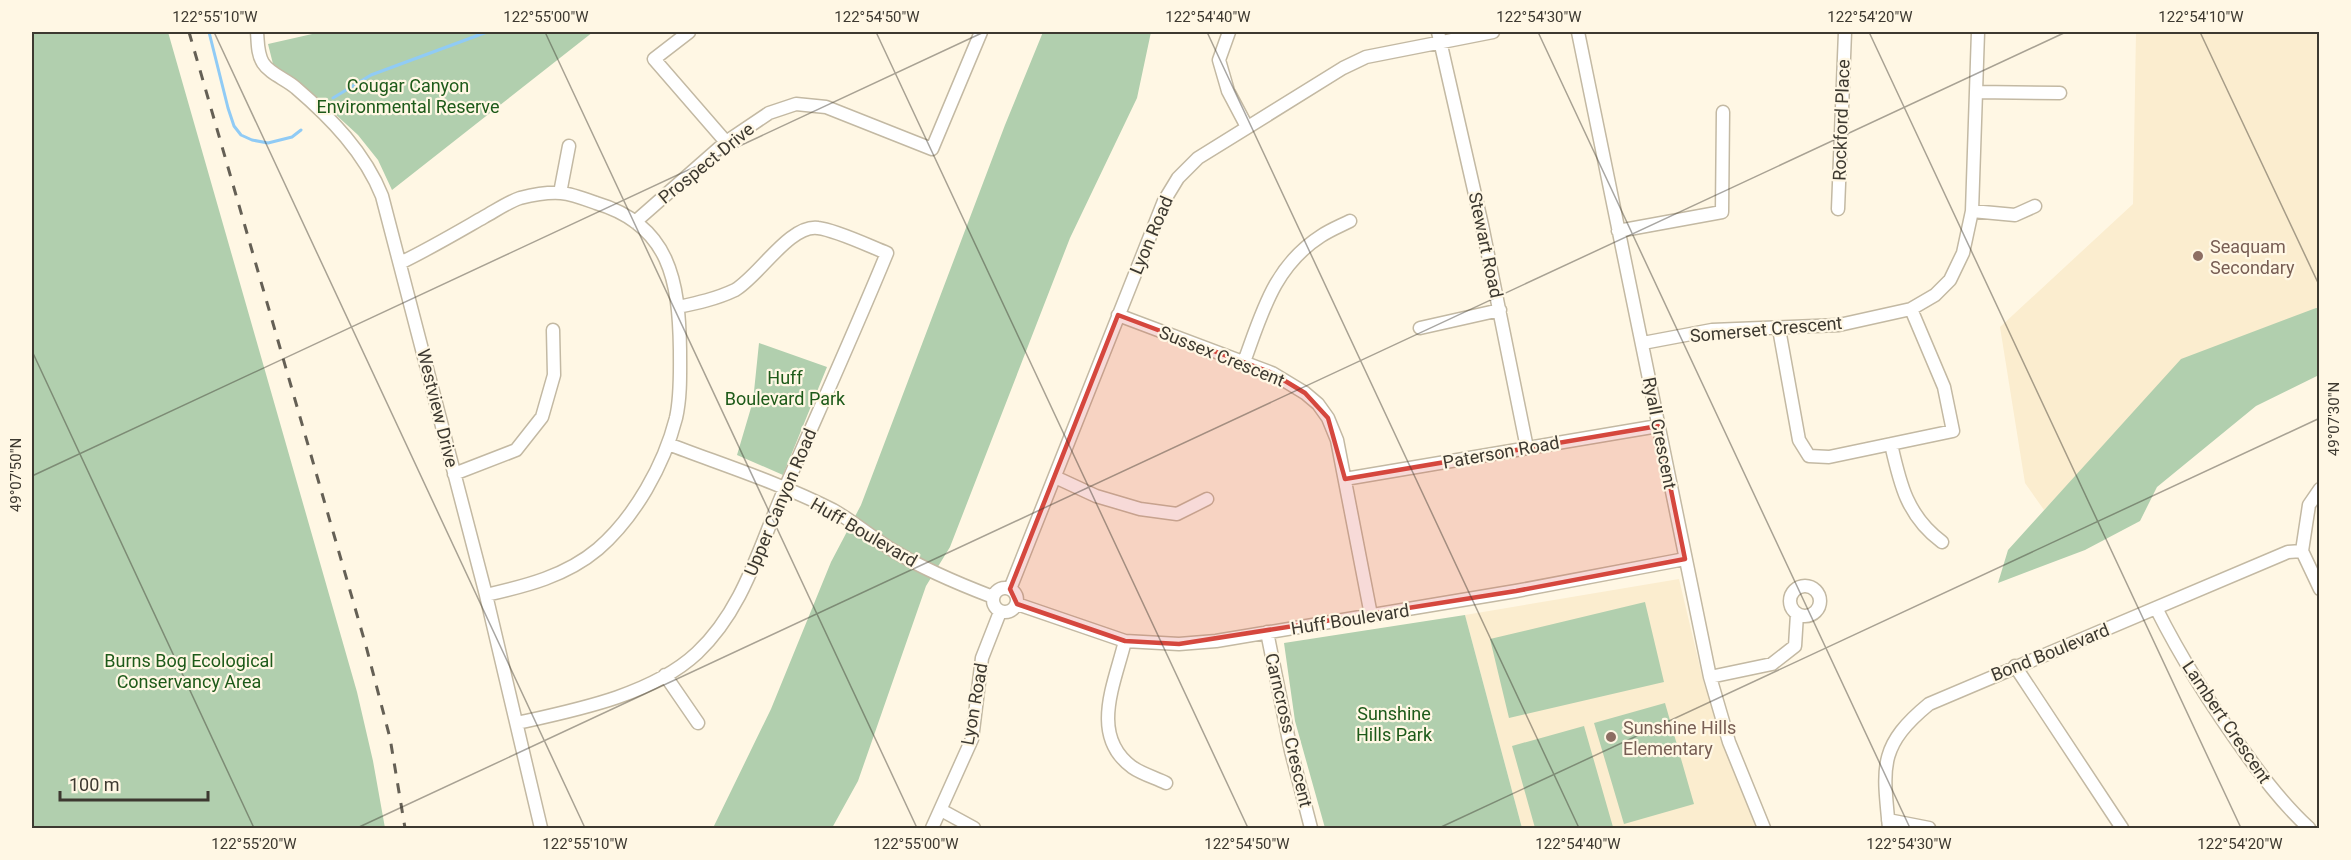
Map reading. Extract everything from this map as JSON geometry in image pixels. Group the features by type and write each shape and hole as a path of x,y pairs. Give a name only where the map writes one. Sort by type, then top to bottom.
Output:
{"street":[{"name":"Westview Drive","path":"257,32 258,53 263,64 296,87 358,151 371,172 388,215 486,595 541,828"},
{"path":"689,32 654,59 726,142"},
{"name":"Prospect Drive","path":"635,222 726,142 769,113 796,104 826,107 932,149 981,32"},
{"path":"1229,32 1219,60 1228,92 1247,127"},
{"name":"Lyon Road","path":"1010,589 1164,201 1178,178 1198,158 1343,68 1366,57 1439,37 1493,32"},
{"name":"Ryall Crescent","path":"1578,32 1710,677 1729,742 1764,828"},
{"name":"Rockford Place","path":"1838,209 1845,32"},
{"name":"Somerset Crescent","path":"1643,343 1712,330 1839,325 1911,309 1935,295 1950,280 1963,253 1972,211 1978,32"},
{"name":"Stewart Road","path":"1439,37 1500,310 1527,448"},
{"path":"1976,92 2060,93"},
{"path":"1618,231 1722,212 1723,112"},
{"path":"560,193 569,146"},
{"path":"400,263 519,199 560,193 611,207 635,222 655,242 671,270 678,308 680,380 676,416 668,444 654,473 620,527 597,549 573,566 547,579 486,595"},
{"path":"1972,211 2015,215 2035,206"},
{"path":"1244,362 1273,286 1286,267 1320,236 1350,221"},
{"name":"Upper Canyon Road","path":"517,723 585,708 642,687 696,654 719,628 749,576 784,488 838,371 887,253 817,228 804,229 792,237 755,275 736,289 709,301 678,308"},
{"path":"1779,329 1799,441 1809,456 1829,457 1953,431 1944,387 1911,309"},
{"path":"1420,328 1500,310"},
{"name":"Sussex Crescent","path":"1118,315 1272,373 1305,393 1318,404 1328,418 1338,440 1371,615"},
{"path":"454,474 516,450 542,417 554,375 553,330"},
{"name":"Paterson Road","path":"1345,478 1658,426"},
{"name":"Huff Boulevard","path":"668,444 784,488 834,511 894,551 964,586 993,597"},
{"path":"1891,444 1901,488 1926,530 1942,542"},
{"path":"1055,477 1096,496 1140,509 1177,514 1207,499"},
{"path":"2319,489 2308,505 2302,551 2319,589"},
{"name":"Bond Boulevard","path":"1888,824 1884,776 1888,757 1896,737 1906,723 1929,704 2288,552 2302,551"},
{"name":"Huff Boulevard","path":"1017,604 1125,641 1179,644 1267,632 1516,591 1685,559"},
{"path":"1000,589 1010,589 1017,596 1017,604 1012,611 1000,612 994,606 993,597 1000,589"},
{"name":"Lambert Crescent","path":"2156,608 2174,643 2227,728 2292,813 2309,828"},
{"name":"Lyon Road","path":"932,828 972,739 982,658 1000,612"},
{"path":"1710,677 1772,664 1795,646 1797,614"},
{"name":"Carncross Crescent","path":"1267,632 1291,751 1311,828"},
{"path":"1125,641 1107,714 1108,735 1117,752 1133,768 1166,783"},
{"path":"2015,666 2122,828"},
{"path":"665,675 698,723"},
{"path":"941,810 974,828"},
{"path":"1888,824 1929,828"}],"highlighted area":[{"path":"1118,315 1272,373 1305,393 1328,418 1345,479 1658,426 1685,559 1516,591 1179,644 1125,641 1017,604 1010,589"}],"shaded area":[{"name":"Seaquam Secondary","path":"2136,32 2319,32 2319,308 2315,308 2077,475 2044,510 2025,483 2000,327 2133,204"},
{"name":"Sunshine Hills Elementary","path":"1679,579 1704,684 1744,790 1762,828 1522,828 1465,615"}],"green space":[{"name":"Burns Bog Ecological Conservancy Area","path":"32,32 168,32 357,692 385,828 32,828"},
{"name":"Cougar Canyon Environmental Reserve","path":"321,32 593,32 392,190 378,160 358,135 311,92 273,64 268,44"},
{"path":"1043,32 1151,32 1137,98 1070,238 950,547 926,586 858,781 832,828 713,828 771,709 831,562 861,505 1005,125"},
{"path":"2319,308 2319,375 2256,406 2157,487 2140,521 2085,550 1998,583 2008,550 2181,359"},
{"name":"Huff Boulevard Park","path":"759,343 827,367 783,475 737,455 753,401"},
{"path":"1645,602 1664,682 1509,718 1490,639"},
{"name":"Sunshine Hills Park","path":"1465,615 1522,828 1325,828 1295,721 1284,643"},
{"path":"1665,703 1694,804 1624,824 1594,723"},
{"path":"1584,726 1613,827 1535,828 1512,746"}],"waterway":[{"path":"209,32 228,108 234,126 241,135 268,143 292,137 301,130"},
{"path":"333,98 371,75 487,32"}],"railway":[{"path":"189,32 366,646 390,738 405,828"}],"place":[{"name":"Seaquam Secondary","path":"2198,256"},
{"name":"Sunshine Hills Elementary","path":"1611,737"}]}
